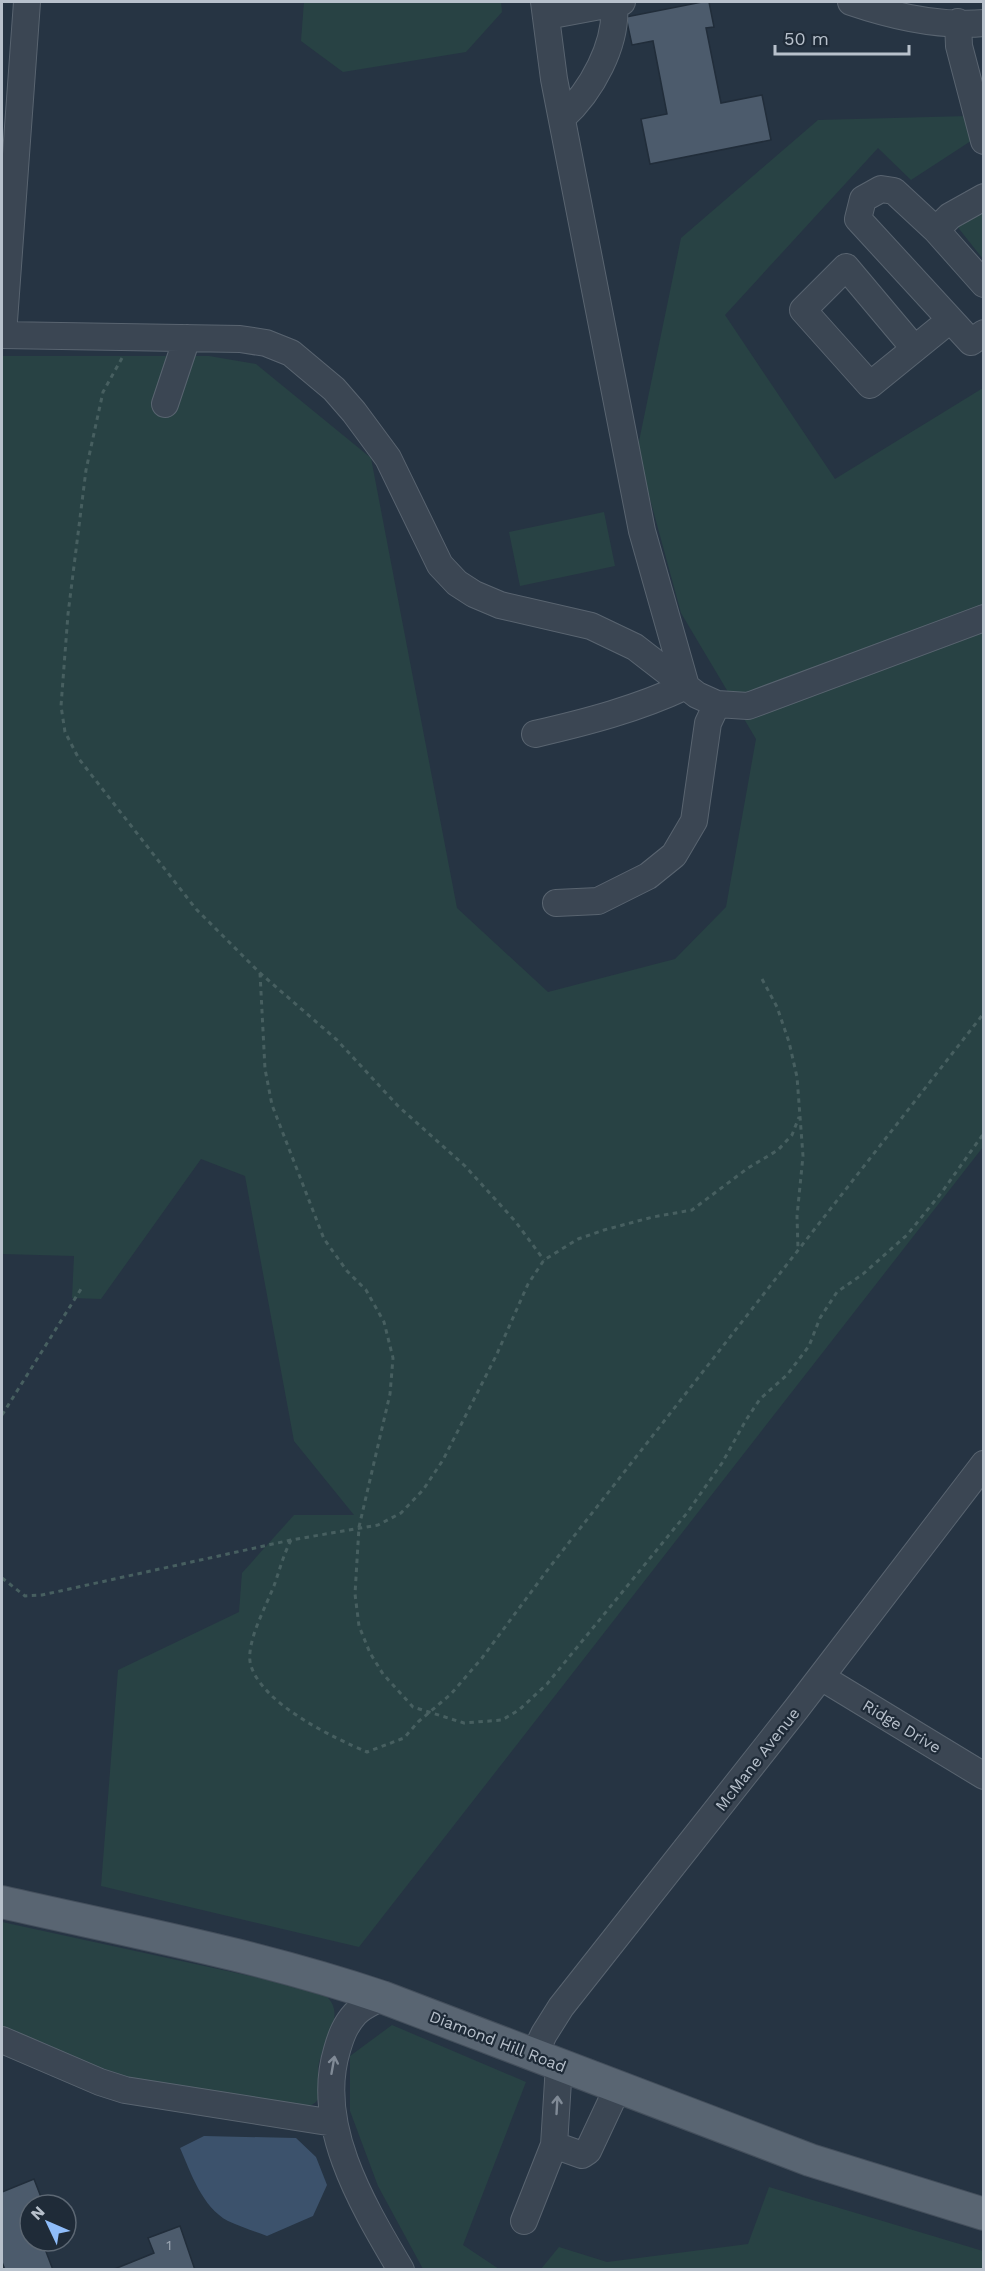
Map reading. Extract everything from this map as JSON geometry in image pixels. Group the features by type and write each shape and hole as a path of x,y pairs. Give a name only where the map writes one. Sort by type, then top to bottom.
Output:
{"main road":[{"name":"Diamond Hill Road","path":"2,1902 277,1964 382,1997 810,2160 984,2214"}],"street":[{"path":"27,2 2,335 240,339 266,343 291,353 313,370 354,412 388,458 435,556 456,583 474,594 501,605 591,626 635,647 697,695 717,704 748,706 984,618"},
{"path":"562,118 578,104 598,68 613,33 618,2 546,9 554,79 642,531 686,686"},
{"path":"850,2 902,16 942,15 984,23"},
{"path":"942,15 959,46 984,141"},
{"path":"984,284 936,230 894,191 881,189 864,199 858,219 971,342 984,333"},
{"path":"936,230 950,216 984,197"},
{"path":"914,348 846,267 803,310 870,385 950,320"},
{"path":"165,404 188,338"},
{"path":"643,653 672,635"},
{"path":"535,734 597,720 663,697 686,686"},
{"path":"556,903 598,901 648,876 674,855 694,821 708,723 717,704"},
{"name":"McMane Avenue","path":"547,2060 544,2034 561,2007 821,1677 984,1464"},
{"name":"Ridge Drive","path":"821,1677 984,1776"},
{"path":"382,1997 357,2011 343,2030 334,2057 331,2098 334,2123 360,2197 373,2224 401,2270"},
{"path":"2,2040 100,2082 125,2090 334,2123"},
{"path":"524,2221 554,2145 547,2060"},
{"path":"554,2145 582,2155 588,2151 618,2088"}],"path":[{"path":"133,338 103,392 86,470 68,614 61,706 65,732 79,759 196,909 260,973 337,1040 398,1106 465,1166 515,1221 544,1260"},
{"path":"260,973 265,1069 272,1104 324,1239 347,1271 366,1290 384,1322 393,1358 390,1394 359,1527 355,1594 359,1626 370,1653 383,1674 413,1707 464,1724 502,1720 519,1710 547,1684 687,1514 722,1463 760,1400 787,1375 810,1346 820,1318 837,1292 863,1274 907,1234 942,1192 984,1133"},
{"path":"762,979 777,1007 789,1042 797,1077 803,1156 797,1216 798,1251"},
{"path":"291,1540 279,1564 275,1583 253,1637 250,1664 261,1684 283,1705 322,1732 367,1752 404,1738 428,1713 452,1694 482,1658 549,1569 984,1014"},
{"path":"2,1578 26,1596 42,1595 291,1540 378,1525 401,1513 423,1490 442,1460 496,1356 528,1284 544,1260 578,1239 603,1230 692,1210 748,1168 778,1150 792,1135 799,1117"},
{"path":"2,1414 81,1289"}],"green space":[{"path":"304,2 501,2 502,12 466,52 343,72 301,41"},
{"path":"968,116 977,137 911,180 878,148 725,315 835,479 983,388 983,1147 359,1947 101,1886 118,1670 239,1612 242,1573 294,1515 354,1515 294,1441 245,1176 201,1159 101,1299 72,1298 74,1256 2,1254 2,356 209,356 256,364 371,458 457,908 548,992 675,959 726,907 756,739 681,613 637,451 681,238 818,120"},
{"path":"983,209 983,259 956,225"},
{"path":"604,512 615,566 520,586 509,532"},
{"path":"2,1922 264,1979 325,1995 332,2003 334,2022 319,2061 320,2092 317,2101 302,2107 133,2079 73,2058 2,2026"},
{"path":"392,2025 526,2082 463,2245 499,2269 423,2269 378,2186 350,2111 350,2056"},
{"path":"769,2187 983,2251 983,2269 541,2269 559,2247 607,2262 748,2244"}],"water":[{"path":"204,2136 296,2138 316,2157 327,2185 313,2216 267,2236 228,2221 219,2215 198,2189 180,2148"}],"building":[{"path":"709,2 714,27 706,28 721,103 762,95 771,140 650,164 641,119 667,114 653,41 632,45 626,17"},
{"path":"34,2179 39,2193 18,2193 18,2253 47,2253 53,2270 5,2270 2,2262 2,2192"},
{"path":"180,2226 195,2270 112,2270 154,2253 148,2238"}]}
